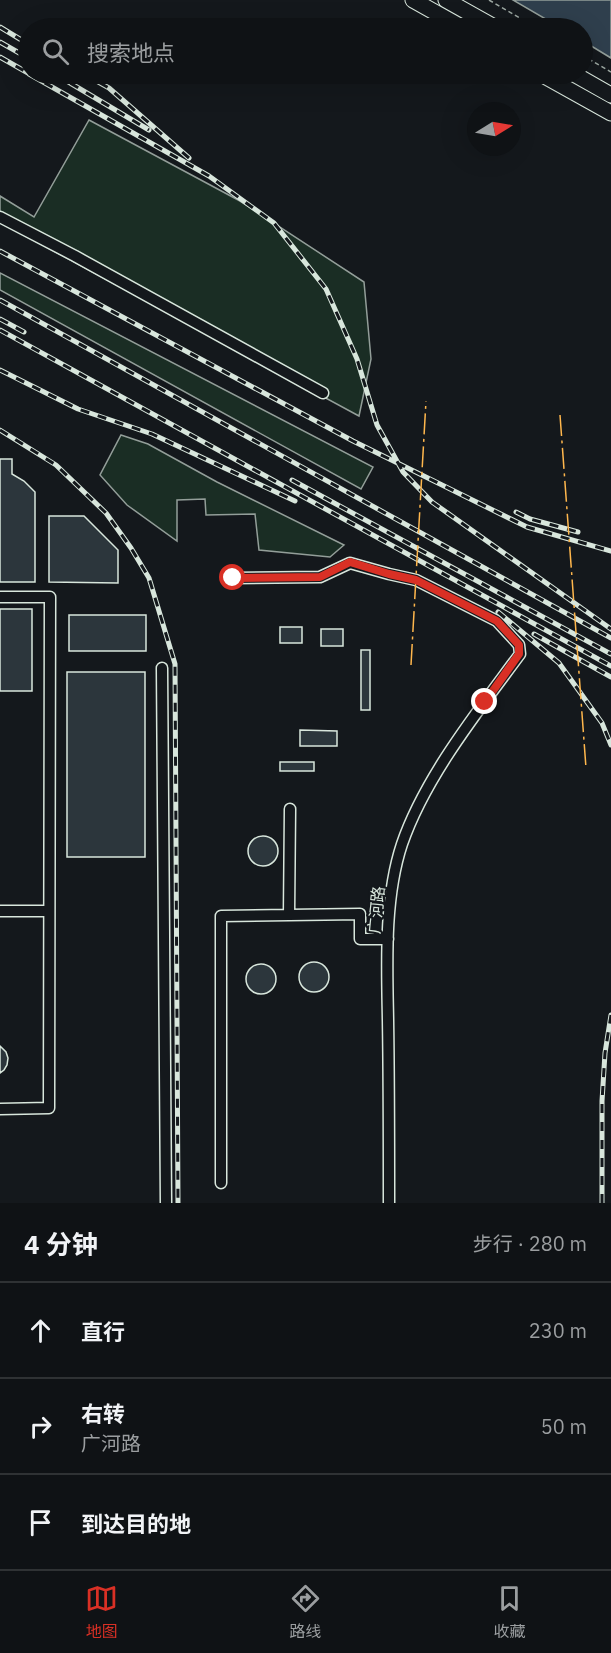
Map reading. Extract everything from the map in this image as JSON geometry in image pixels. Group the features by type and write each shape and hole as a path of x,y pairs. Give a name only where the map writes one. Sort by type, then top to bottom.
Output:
{"highway":[{"path":"413,0 445,18"},
{"path":"446,0 478,18"},
{"path":"559,84 611,113"},
{"path":"592,84 611,95"}],"street":[{"path":"0,217 323,393"},
{"name":"广河路","path":"233,578 320,577 350,562 416,580 497,621 519,645 519,654 437,772 416,811 402,844 396,867 388,939 389,1203"},
{"path":"0,597 50,597 50,1108 0,1109"},
{"path":"162,668 166,1203"},
{"path":"289,915 290,809"},
{"path":"0,911 49,911"},
{"path":"222,1183 221,916 360,914 360,939 388,939"}],"path":[{"path":"489,0 520,18"},
{"path":"593,61 611,72"}],"green space":[{"path":"89,120 240,201 364,282 371,359 359,416 0,222 0,196 34,217"},
{"path":"0,273 373,467 361,489 0,290"},
{"path":"121,435 148,444 217,482 344,545 330,557 259,550 255,514 206,515 205,499 177,500 177,541 127,505 100,475"}],"water":[{"path":"513,0 611,0 611,58 593,47 593,18 544,18"}],"building":[{"path":"0,459 12,459 12,474 24,481 35,492 35,582 0,582"},
{"path":"49,516 84,516 118,550 118,583 49,582"},
{"path":"0,609 32,609 32,691 0,691"},
{"path":"69,615 146,615 146,651 69,651"},
{"path":"280,627 302,627 302,643 280,643"},
{"path":"321,629 343,629 343,646 321,646"},
{"path":"361,650 370,650 370,710 361,710"},
{"path":"67,672 145,672 145,857 67,857"},
{"path":"300,730 337,731 337,746 300,746"},
{"path":"280,762 314,762 314,771 280,771"},
{"path":"263,836 273,841 278,851 273,861 263,866 253,861 248,851 253,841"},
{"path":"314,962 324,967 329,977 324,987 314,992 304,987 299,977 304,967"},
{"path":"261,964 271,969 276,979 271,989 261,994 251,989 246,979 251,969"},
{"path":"0,1046 8,1058 7,1065 0,1073"}],"railway":[{"path":"0,27 18,38"},
{"path":"0,42 18,52"},
{"path":"0,57 18,67"},
{"path":"47,84 209,176 274,223 326,289 357,359 377,425 403,472 432,502 611,629"},
{"path":"72,84 149,130"},
{"path":"102,84 189,158"},
{"path":"0,251 353,441 527,527 611,551"},
{"path":"0,300 611,638"},
{"path":"0,319 24,332"},
{"path":"0,330 611,666"},
{"path":"0,370 78,409 152,434 295,501"},
{"path":"0,430 56,465 106,513 149,578 175,664 178,1203"},
{"path":"292,480 611,654"},
{"path":"516,512 530,519 578,532"},
{"path":"498,612 559,663 602,723 611,745"},
{"path":"534,634 611,677"},
{"path":"602,1203 602,1101 605,1053 611,1015"}],"power":[{"path":"411,665 426,401"},
{"path":"560,415 586,768"}],"route":[{"path":"233,578 320,577 350,562 416,580 497,621 519,645 519,654 485,702"}]}
